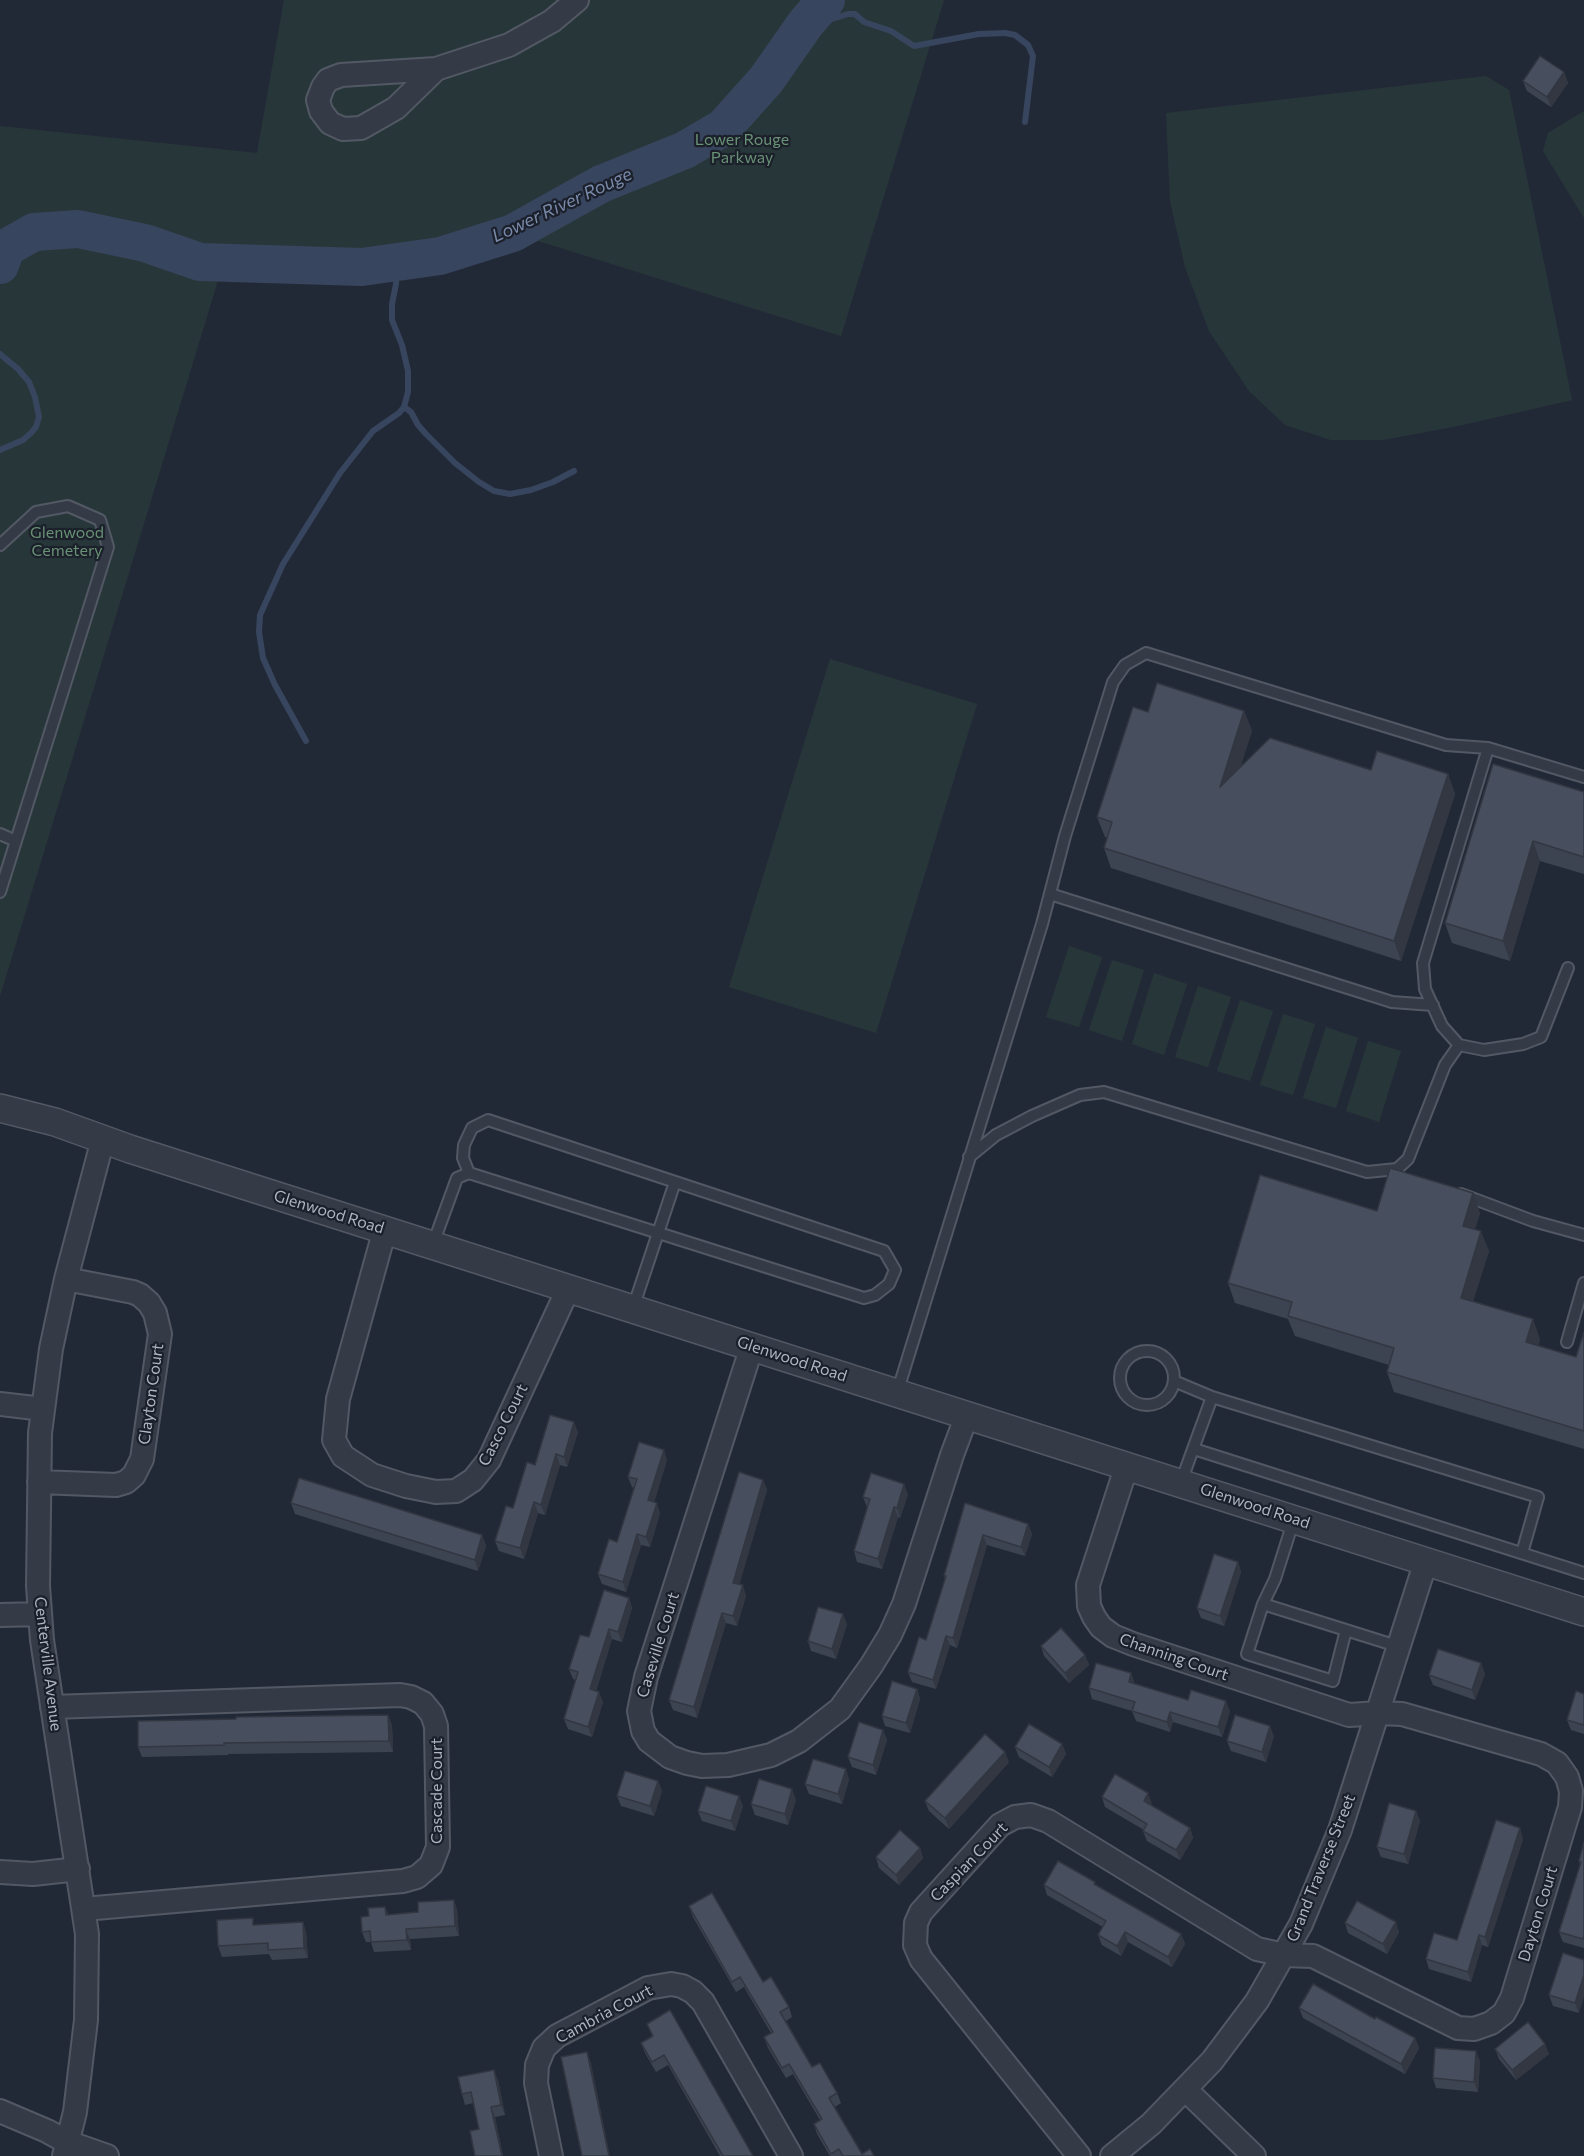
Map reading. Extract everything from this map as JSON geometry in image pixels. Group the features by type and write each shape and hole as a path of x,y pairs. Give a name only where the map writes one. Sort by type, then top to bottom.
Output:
{"street":[{"path":"436,69 396,108 361,128 343,129 330,123 321,111 318,100 328,80 341,75 436,69 509,45 552,21 577,0"},
{"name":"Glenwood Road","path":"1,1111 55,1122 130,1149 1584,1612"},
{"name":"Centerville Avenue","path":"65,2149 75,2112 86,2020 87,1934 40,1614 39,1482 43,1409 51,1349 66,1280 103,1138"},
{"name":"Casco Court","path":"385,1229 338,1399 334,1440 344,1456 372,1475 406,1486 436,1492 456,1491 473,1480 489,1460 569,1287"},
{"name":"Clayton Court","path":"39,1482 117,1485 126,1482 134,1475 141,1459 160,1334 155,1313 140,1295 66,1280"},
{"name":"Caseville Court","path":"752,1346 653,1655 639,1711 643,1731 649,1741 670,1757 687,1763 702,1766 728,1765 771,1755 799,1741 840,1709 890,1635 904,1604 952,1455 968,1415"},
{"path":"0,1404 43,1409"},
{"name":"Channing Court","path":"1127,1465 1088,1586 1089,1606 1101,1627 1113,1636 1133,1644 1349,1715 1379,1713"},
{"name":"Grand Traverse Street","path":"1112,2156 1151,2124 1186,2090 1235,2032 1257,2001 1301,1924 1341,1830 1426,1561"},
{"path":"0,1615 40,1614"},
{"name":"Cascade Court","path":"52,1707 400,1695 411,1696 423,1703 432,1714 436,1726 438,1847 431,1865 417,1877 403,1881 84,1909"},
{"name":"Dayton Court","path":"1284,1955 1313,1956 1458,2028 1473,2029 1491,2023 1504,2013 1512,1998 1570,1807 1571,1791 1567,1777 1557,1763 1541,1754 1402,1713 1379,1713"},
{"name":"Caspian Court","path":"1079,2156 921,1959 915,1945 914,1934 921,1912 1000,1825 1015,1817 1031,1815 1048,1821 1257,1948 1284,1955"},
{"path":"0,1872 33,1874 78,1869"},
{"name":"Cambria Court","path":"551,2156 536,2083 537,2065 544,2048 557,2036 648,1988 671,1984 693,1992 703,2002 791,2156"},
{"path":"1186,2090 1254,2156"},
{"path":"0,2110 47,2131 65,2149 107,2156"}],"lane":[{"path":"0,545 36,512 68,506 99,520 108,547 0,892"},
{"path":"897,1393 1113,682 1125,665 1146,653 1446,744 1488,748 1584,777"},
{"path":"1488,748 1423,963 1425,989 1442,1026 1459,1045 1484,1050 1523,1044 1541,1036 1568,968"},
{"path":"0,834 16,841"},
{"path":"1050,894 1392,1002 1432,1005"},
{"path":"969,1157 996,1135 1032,1116 1080,1095 1104,1092 1367,1172 1402,1172 1445,1065 1459,1045"},
{"path":"433,1244 457,1178 469,1173 864,1298 875,1295 889,1284 894,1270 884,1251 488,1120 472,1128 464,1145 463,1158 469,1173"},
{"path":"633,1308 675,1182"},
{"path":"1447,1189 1533,1221 1584,1235"},
{"path":"1567,1342 1584,1283"},
{"path":"1146,1351 1155,1353 1170,1363 1174,1381 1166,1397 1159,1402 1143,1404 1128,1397 1123,1390 1121,1373 1129,1358 1146,1351"},
{"path":"1174,1381 1212,1397 1538,1497 1522,1553"},
{"path":"1181,1482 1212,1397"},
{"path":"1194,1449 1584,1573"},
{"path":"1294,1518 1275,1579 1263,1604 1247,1654 1333,1681 1347,1630"},
{"path":"1263,1604 1400,1647"}],"green space":[{"name":"Lower Rouge Parkway","path":"284,0 944,0 841,336 513,233 440,256 362,267 223,264 0,996 0,126 257,153"},
{"path":"1486,76 1509,90 1572,400 1458,426 1383,440 1331,440 1285,425 1249,391 1209,331 1185,267 1170,201 1166,113"},
{"path":"1584,111 1584,218 1543,151 1548,133"},
{"path":"830,659 977,704 876,1033 729,987"},
{"path":"1069,946 1102,957 1079,1027 1046,1017"},
{"path":"1112,960 1144,970 1122,1041 1089,1030"},
{"path":"1154,973 1187,984 1164,1055 1132,1044"},
{"path":"1198,986 1231,997 1208,1067 1175,1057"},
{"path":"1240,1000 1273,1011 1250,1081 1217,1071"},
{"path":"1283,1014 1315,1024 1293,1095 1260,1085"},
{"path":"1326,1027 1358,1038 1336,1108 1303,1098"},
{"path":"1368,1041 1401,1051 1379,1122 1346,1111"}],"building":[{"path":"1540,56 1564,72 1547,97 1523,81"},
{"path":"1157,683 1244,711 1220,787 1270,738 1371,770 1377,751 1448,774 1394,941 1104,848 1112,822 1097,817 1133,707 1148,712"},
{"path":"1493,764 1584,792 1584,857 1533,841 1503,941 1445,923"},
{"path":"1390,1168 1473,1193 1463,1226 1481,1231 1461,1298 1533,1319 1526,1342 1576,1357 1584,1332 1584,1431 1387,1372 1394,1348 1288,1316 1292,1302 1228,1283 1260,1175 1377,1211"},
{"path":"550,1415 574,1422 564,1457 556,1454 541,1505 534,1502 520,1548 495,1541 506,1506 513,1508 527,1462 535,1465"},
{"path":"639,1442 664,1450 648,1500 657,1503 646,1537 637,1534 623,1582 598,1574 609,1539 617,1542 637,1479 628,1477"},
{"path":"739,1472 763,1480 733,1583 743,1585 733,1616 722,1613 694,1707 669,1700"},
{"path":"871,1473 904,1484 897,1508 894,1507 878,1559 854,1551 870,1499 863,1497"},
{"path":"299,1478 482,1535 475,1560 291,1503"},
{"path":"965,1503 1028,1524 1021,1547 983,1535 953,1638 946,1636 933,1680 908,1672 919,1637 926,1640"},
{"path":"1214,1554 1238,1562 1220,1616 1197,1608"},
{"path":"604,1590 629,1598 618,1632 609,1629 590,1689 599,1692 588,1727 564,1719 578,1672 569,1669 580,1635 589,1637"},
{"path":"818,1607 843,1614 832,1649 808,1641"},
{"path":"1061,1628 1085,1655 1065,1673 1041,1646"},
{"path":"1438,1649 1481,1663 1472,1690 1429,1675"},
{"path":"1096,1663 1131,1673 1129,1682 1188,1700 1191,1690 1226,1701 1218,1727 1170,1712 1167,1722 1132,1711 1135,1702 1089,1688"},
{"path":"892,1681 917,1689 906,1723 882,1716"},
{"path":"1576,1691 1584,1694 1584,1725 1567,1720"},
{"path":"388,1715 389,1741 224,1743 224,1745 138,1747 138,1721"},
{"path":"1235,1715 1270,1726 1262,1752 1227,1741"},
{"path":"859,1722 883,1730 873,1765 848,1757"},
{"path":"1029,1724 1062,1744 1049,1767 1015,1747"},
{"path":"985,1734 1005,1752 945,1818 925,1801"},
{"path":"813,1759 846,1769 838,1794 805,1784"},
{"path":"625,1771 658,1781 650,1806 617,1796"},
{"path":"1115,1774 1148,1793 1144,1801 1190,1828 1176,1850 1143,1831 1147,1824 1102,1797"},
{"path":"759,1779 792,1789 785,1814 751,1804"},
{"path":"706,1786 739,1796 731,1821 698,1811"},
{"path":"1389,1803 1416,1811 1404,1854 1377,1847"},
{"path":"1496,1820 1520,1828 1485,1937 1479,1935 1468,1972 1426,1959 1434,1933 1457,1940"},
{"path":"900,1830 920,1848 896,1875 876,1857"},
{"path":"1584,1842 1583,1939 1559,1932 1581,1862 1579,1861"},
{"path":"1058,1861 1181,1934 1168,1957 1125,1932 1117,1946 1098,1935 1106,1921 1044,1885"},
{"path":"712,1893 763,1982 771,1977 789,2007 780,2012 812,2067 820,2063 837,2093 829,2098 862,2154 870,2149 874,2156 843,2156 839,2149 831,2154 814,2124 822,2119 789,2064 782,2068 764,2037 773,2032 740,1977 732,1982 689,1906"},
{"path":"454,1900 455,1926 406,1929 407,1940 371,1942 370,1931 362,1932 361,1917 369,1916 368,1908 385,1907 386,1915 418,1912 418,1902"},
{"path":"1357,1901 1396,1922 1383,1944 1345,1923"},
{"path":"253,1918 253,1925 303,1922 304,1948 268,1950 268,1943 218,1946 217,1920"},
{"path":"1563,1953 1584,1960 1584,1975 1575,2003 1549,1995"},
{"path":"1313,1984 1375,2019 1376,2017 1415,2038 1401,2064 1299,2008"},
{"path":"670,2010 753,2156 723,2156 664,2055 652,2062 641,2043 653,2036 647,2024"},
{"path":"1528,2022 1545,2044 1512,2070 1495,2049"},
{"path":"1435,2048 1476,2051 1474,2082 1433,2078"},
{"path":"587,2052 609,2156 582,2156 561,2057"},
{"path":"494,2070 501,2105 491,2107 502,2156 475,2156 470,2131 479,2129 471,2092 462,2094 458,2077"}],"waterway":[{"name":"Lower River Rouge","path":"0,265 6,248 34,232 78,229 145,243 200,262 362,267 440,256 513,233 601,184 685,150 724,127 766,80 806,23 826,0"},
{"path":"810,19 829,20 855,14 864,22 891,31 914,46 979,34 1015,35 1028,45 1033,56 1025,122"},
{"path":"306,741 263,658 259,632 260,615 283,564 340,473 373,431 404,407 408,392 408,371 402,345 392,320 396,262"},
{"path":"0,354 29,382 39,417 36,427 23,440 0,450"},
{"path":"404,407 411,412 426,434 455,463 494,491 510,494 531,490 574,471"}],"park label":[{"name":"Glenwood Cemetery","path":"67,542"}]}
